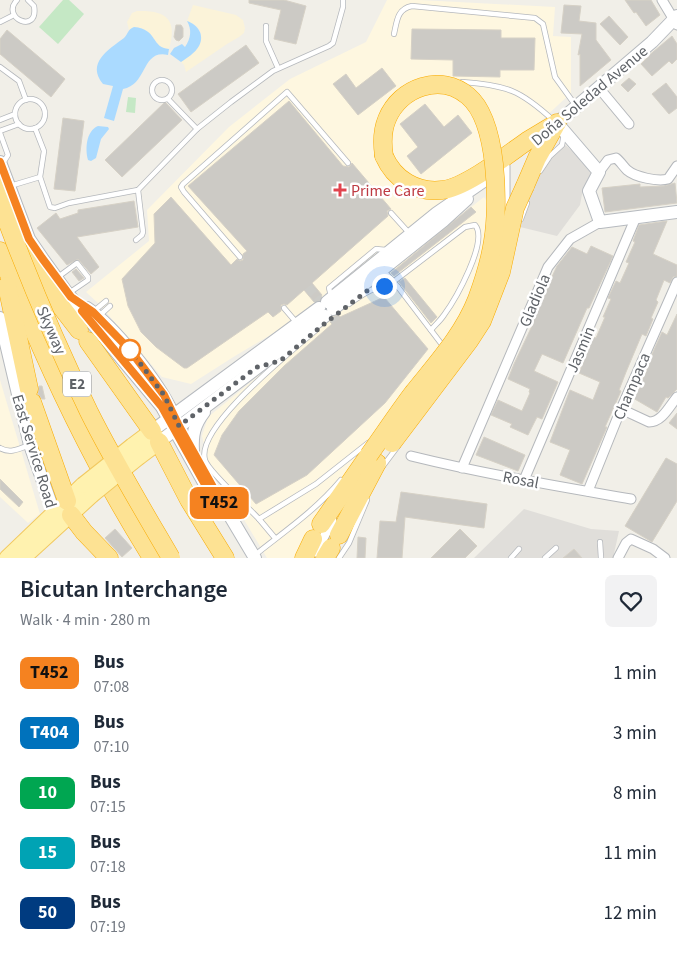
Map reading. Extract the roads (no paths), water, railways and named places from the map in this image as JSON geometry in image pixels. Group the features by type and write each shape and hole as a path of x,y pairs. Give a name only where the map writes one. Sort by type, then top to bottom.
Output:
{"highway":[{"path":"304,558 317,531 412,394 463,327 476,302 485,277 493,239 495,199 494,173 490,139 481,111 469,97 455,88 439,85 423,86 410,92 397,103 387,118 382,139 384,156 389,168 399,178 412,186 431,190 443,190 457,186 501,166 528,141 561,128"},
{"path":"330,549 377,463 469,341 482,320 501,272 515,208 526,190 537,158 561,128"},
{"path":"501,166 514,165 520,167 523,172 526,190"},
{"name":"E2","path":"3,195 46,303 94,410 141,500 177,558"},
{"name":"Skyway","path":"3,195 38,298 90,413 138,502 172,558"},
{"name":"Skyway","path":"0,228 27,301 80,418 129,508 161,558"},
{"path":"25,251 39,278 84,336 156,437 189,500 225,558"},
{"path":"0,252 31,395 63,514 84,532 109,558"},
{"name":"E2","path":"0,252 74,420 124,512 152,558"}],"main road":[{"name":"Doña Soledad Avenue","path":"561,128 576,107 676,20"},
{"path":"561,128 600,172 589,191 600,222"},
{"path":"1,164 3,195 29,239 69,296 173,422 193,451 228,514 255,557"},
{"path":"23,558 88,490 298,324 349,300 365,288 437,213 501,166"},
{"name":"Gladiola","path":"600,222 677,212"},
{"path":"173,422 211,402 257,367 329,309 390,251 413,238"},
{"path":"69,296 96,314 130,350 164,395 173,422 207,488 228,514"},
{"name":"East Service Road","path":"0,318 3,342 30,444 63,514"},
{"path":"193,451 192,436 194,428 197,420 211,402"},
{"path":"8,558 63,514"}],"street":[{"path":"662,0 676,20"},
{"path":"599,88 629,124"},
{"path":"600,172 608,160 616,158 626,170 635,175 662,181 668,179 677,166"},
{"path":"312,558 331,522 380,447 476,326 494,287 504,242 506,212 501,166"},
{"name":"Jasmin","path":"524,480 636,217"},
{"name":"Gladiola","path":"462,468 548,267 570,239 600,222"},
{"name":"Champaca","path":"588,491 621,409 677,282"},
{"path":"621,409 649,422 654,422 660,419 677,397"},
{"path":"330,549 380,447"},
{"name":"Rosal","path":"411,456 462,468 631,499"},
{"path":"618,558 626,542 631,539 653,549 665,558"}],"lane":[{"path":"17,0 11,9 12,16 15,20 22,22 26,22 34,14 34,6 28,0"},
{"path":"35,128 44,151 40,177 50,207 55,208 69,203 138,190 196,129 278,68 334,43 343,7 342,0"},
{"path":"394,34 399,14 402,10 412,6 535,18 543,24 555,77 576,107"},
{"path":"0,22 12,16"},
{"path":"266,26 266,42 278,68"},
{"path":"0,67 18,81 26,100"},
{"path":"161,80 170,84 172,94 168,99 163,101 154,97 152,86 156,82 161,80"},
{"path":"462,82 481,83 513,91 542,110 561,128 562,145 550,156 539,172"},
{"path":"240,257 181,187 287,92 348,162"},
{"path":"168,99 196,129"},
{"path":"0,120 15,114 19,105 26,100 35,100 42,106 44,119 39,126 26,129 19,124 15,114"},
{"path":"1,164 8,155 0,132 19,124"},
{"path":"3,195 40,177"},
{"path":"136,240 143,232 138,190"},
{"path":"518,228 526,190"},
{"path":"391,213 413,238"},
{"path":"393,282 465,227 475,225 478,228 479,236 476,249 462,286 442,318 430,330"},
{"path":"509,256 515,237"},
{"path":"56,279 75,264 78,264 89,279 69,296"},
{"path":"382,269 452,356 452,372 414,424"},
{"path":"365,288 398,287"},
{"path":"96,314 106,301"},
{"path":"96,314 110,306"},
{"path":"284,308 298,324"},
{"path":"275,538 205,463 204,449 209,436 227,412 280,361 329,309"},
{"path":"358,459 443,346"},
{"path":"257,367 280,361"},
{"path":"381,468 403,439"},
{"path":"259,519 316,484 371,441"},
{"path":"0,448 6,452 30,444"},
{"path":"330,549 359,494 375,458"},
{"path":"255,557 275,538 312,510 345,476"},
{"path":"330,549 350,544 370,493"},
{"path":"600,542 601,558"},
{"path":"545,558 556,548"},
{"path":"511,558 520,549"}],"water":[{"path":"187,21 194,25 201,34 201,42 191,55 181,62 170,54 174,48 182,44 185,47 187,44 190,31"},
{"path":"134,27 147,31 159,45 169,49 168,55 153,57 137,81 123,89 114,121 104,118 113,86 103,84 98,76 98,63 106,52 124,38 129,30"},
{"path":"98,126 108,127 109,129 101,139 96,158 91,161 88,160 87,156 87,141 91,132"}],"tunnel":[{"path":"308,287 336,321"}],"place":[{"name":"Prime Care","path":"340,190"}]}
